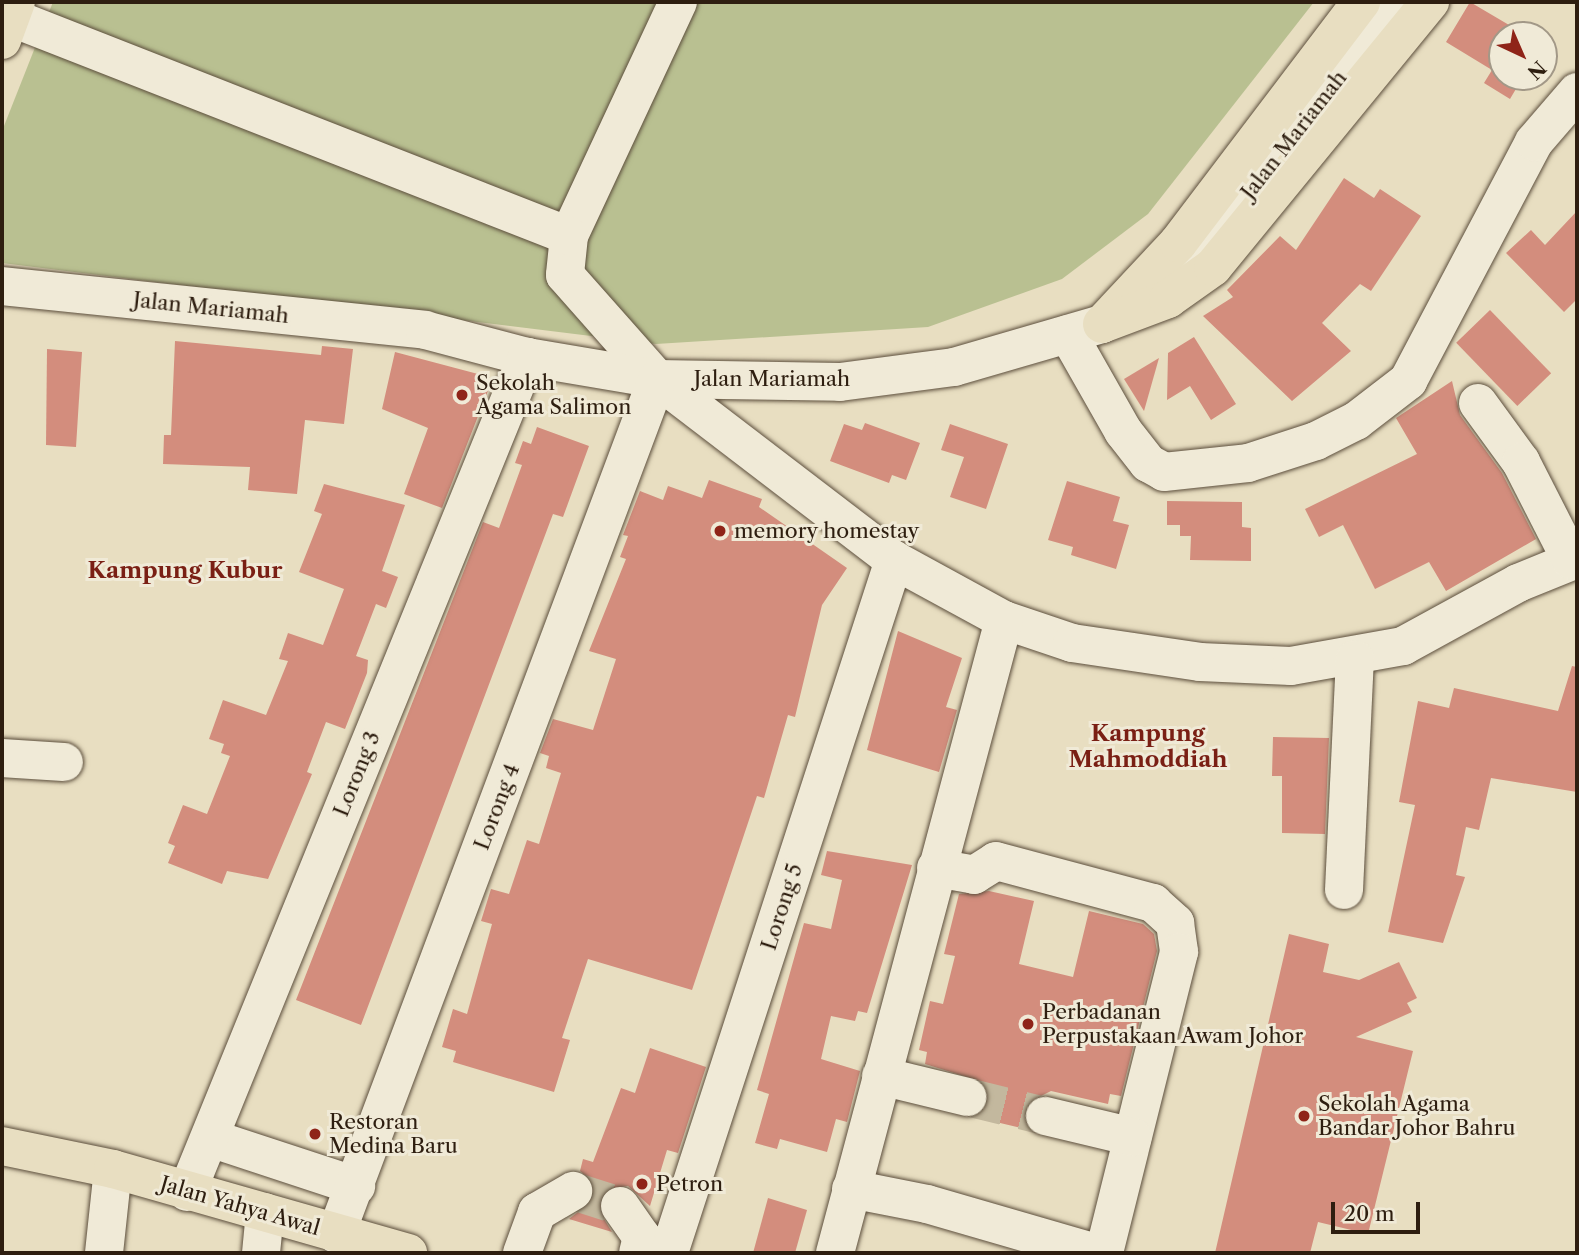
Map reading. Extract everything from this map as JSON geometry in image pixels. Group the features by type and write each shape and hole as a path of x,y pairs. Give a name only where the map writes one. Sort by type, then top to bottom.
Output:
{"main road":[{"path":"1085,329 1178,243 1361,2"},
{"path":"1085,329 1168,299 1213,267 1430,2"},
{"name":"Jalan Yahya Awal","path":"2,1146 113,1169 408,1253"}],"street":[{"path":"678,2 569,236 565,275 657,379 894,560 1004,620 1072,643 1200,662 1291,666 1355,659 1403,646 1574,560 1521,462 1478,403"},
{"name":"Jalan Mariamah","path":"2,286 425,330 527,357 657,379 840,382 954,367 1085,329 1222,230 1398,2"},
{"path":"9,20 569,236"},
{"path":"1085,329 1135,449 1164,472 1248,463 1316,441 1408,381 1534,142 1577,92"},
{"name":"Lorong 3","path":"187,1192 527,357"},
{"name":"Lorong 4","path":"336,1234 657,379"},
{"name":"Lorong 5","path":"669,1253 894,560"},
{"path":"835,1253 1004,620"},
{"path":"1344,890 1355,659"},
{"path":"2,758 64,762"},
{"path":"936,868 974,875 996,861 1153,903 1175,923 1179,952 1104,1253"},
{"path":"881,1076 967,1097"},
{"path":"1045,1116 1133,1137"},
{"path":"210,1138 356,1186"},
{"path":"104,1253 113,1169"},
{"path":"851,1189 927,1204 1096,1253"},
{"path":"522,1253 537,1212 573,1191"},
{"path":"620,1206 642,1237 638,1253"},
{"path":"261,1253 265,1212"}],"green space":[{"path":"53,2 1314,2 1148,214 1062,279 928,327 656,344 2,263 2,131"}],"building":[{"path":"1470,2 1502,21 1488,21 1488,68 1446,42"},
{"path":"1497,91 1515,91 1510,99"},
{"path":"1344,178 1374,198 1380,189 1421,216 1371,291 1360,284 1322,323 1351,351 1292,401 1203,316 1233,297 1227,290 1280,236 1296,250"},
{"path":"1577,211 1577,299 1564,312 1506,253 1531,230 1545,245"},
{"path":"1490,310 1551,373 1517,406 1456,343"},
{"path":"1194,337 1236,404 1211,420 1190,386 1167,400 1168,353"},
{"path":"175,341 321,355 322,346 353,349 344,424 305,420 297,494 248,490 250,467 163,464 164,435 171,435"},
{"path":"47,349 82,352 76,447 46,445"},
{"path":"395,352 493,378 442,508 404,494 428,428 382,409"},
{"path":"1159,358 1144,411 1124,379"},
{"path":"1452,381 1460,415 1502,473 1536,539 1446,591 1429,562 1375,589 1343,525 1319,537 1305,509 1417,454 1396,418"},
{"path":"865,423 920,443 906,480 892,475 889,483 830,461 844,424 862,430"},
{"path":"950,424 1008,444 986,509 950,497 964,457 941,450"},
{"path":"537,427 589,446 563,517 553,514 361,1025 296,1000 483,522 499,528 522,465 515,463 523,441 531,444"},
{"path":"709,480 762,499 759,507 847,568 822,605 795,717 788,715 764,798 757,796 692,990 588,959 562,1038 570,1040 554,1092 453,1062 456,1051 442,1047 453,1009 467,1014 492,924 481,921 491,889 509,894 527,840 539,844 561,773 546,768 549,756 540,753 553,719 593,730 616,659 589,651 626,559 620,557 628,536 623,535 640,491 663,500 668,486 702,498"},
{"path":"1067,481 1120,497 1113,521 1129,525 1116,569 1071,555 1073,547 1048,540"},
{"path":"324,484 405,505 382,571 398,577 386,608 376,604 356,656 368,660 367,673 345,729 326,722 307,772 312,774 268,879 227,871 222,884 168,863 175,846 168,843 183,805 207,814 230,756 221,753 224,744 209,739 223,700 266,715 288,661 279,659 288,633 323,645 344,589 299,572 322,514 314,511"},
{"path":"1167,501 1242,502 1242,527 1251,528 1251,561 1190,560 1191,536 1180,536 1180,525 1167,525"},
{"path":"898,631 962,658 946,707 957,710 939,772 867,750"},
{"path":"1572,666 1577,667 1577,792 1491,778 1479,830 1466,827 1456,875 1465,877 1443,943 1388,932 1415,805 1399,802 1418,701 1449,708 1454,688 1558,711"},
{"path":"1273,737 1329,738 1325,834 1282,833 1282,776 1272,776"},
{"path":"827,851 912,865 867,1013 858,1011 855,1021 831,1016 821,1059 860,1071 847,1122 836,1119 827,1152 780,1139 777,1149 755,1143 769,1094 757,1090 804,923 831,929 842,880 821,875"},
{"name":"Perbadanan Perpustakaan Awam Johor","path":"989,891 1034,901 1019,964 1073,977 1089,911 1143,924 1154,934 1157,951 1121,1096 1110,1094 1108,1104 1051,1091 1029,1102 1024,1112 1029,1130 975,1117 988,1102 983,1082 925,1064 927,1052 919,1050 930,1001 943,1004 955,956 944,954 959,894"},
{"path":"1289,934 1329,944 1323,972 1359,980 1399,962 1417,998 1407,1003 1412,1012 1356,1037 1413,1051 1368,1234 1318,1222 1310,1253 1215,1253"},
{"path":"650,1048 706,1067 678,1153 667,1150 650,1206 628,1186 607,1189 598,1209 612,1232 569,1219 592,1201 592,1181 580,1171 583,1159 593,1162 621,1088 635,1093"},
{"path":"768,1198 807,1210 795,1253 753,1253"}],"tunnel":[{"path":"967,1097 1045,1116"},
{"path":"573,1191 620,1206"}],"place":[{"name":"Sekolah Agama Salimon","path":"462,395"},
{"name":"memory homestay","path":"720,531"},
{"name":"Perbadanan Perpustakaan Awam Johor","path":"1028,1024"},
{"name":"Sekolah Agama Bandar Johor Bahru","path":"1304,1116"},
{"name":"Restoran Medina Baru","path":"315,1134"},
{"name":"Petron","path":"642,1184"}],"district":[{"name":"Kampung Kubur","path":"185,570"},
{"name":"Kampung Mahmoddiah","path":"1148,746"}]}
